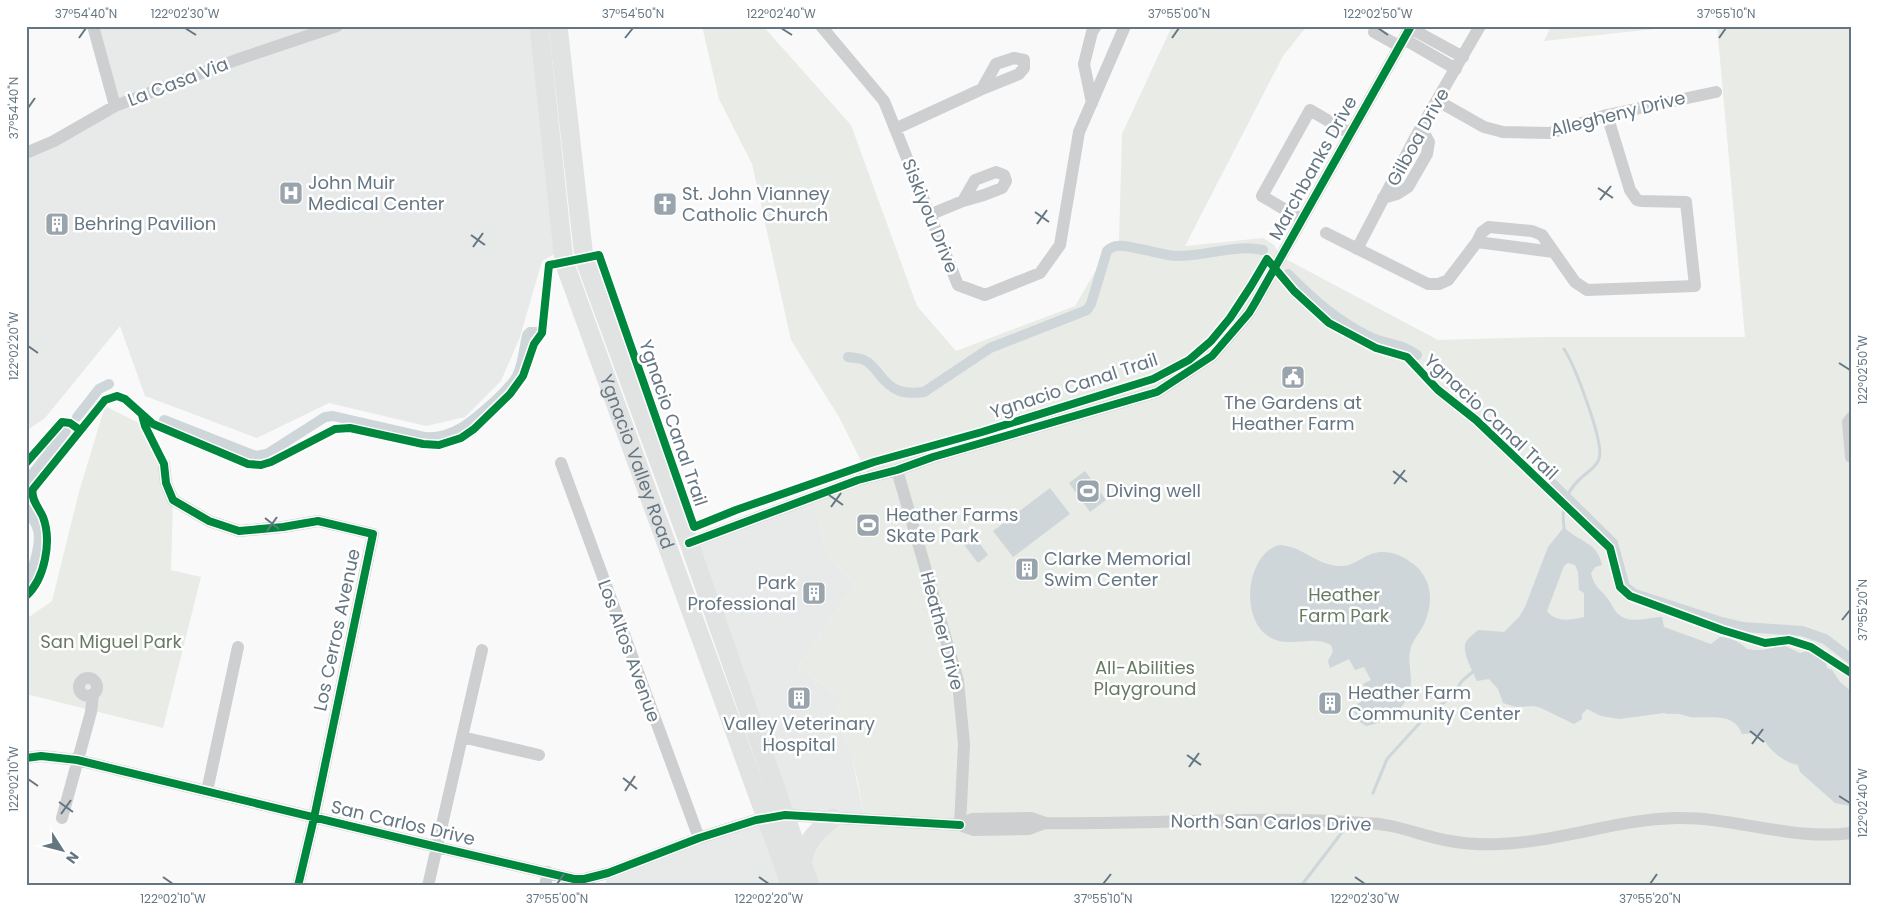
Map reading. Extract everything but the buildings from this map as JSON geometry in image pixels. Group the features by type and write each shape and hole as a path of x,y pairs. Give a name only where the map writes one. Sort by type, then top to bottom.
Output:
{"highway":[{"name":"Ygnacio Valley Road","path":"539,26 564,262 776,817 802,864 810,886"},
{"name":"Ygnacio Valley Road","path":"558,26 566,112 584,258 689,543 776,817 791,886"},
{"path":"802,864 805,848 819,830 833,818"}],"street":[{"path":"93,26 115,106"},
{"name":"La Casa Via","path":"26,153 54,141 115,106 236,60 337,26"},
{"name":"Siskiyou Drive","path":"821,26 884,101 958,285 985,295 1040,273 1060,245 1080,132 1125,26"},
{"path":"1092,103 1084,64 1092,32 1096,26"},
{"name":"Gilboa Drive","path":"1357,249 1421,128 1480,26"},
{"path":"1410,27 1463,57"},
{"name":"Marchbanks Drive","path":"689,543 845,484 1156,392 1212,356 1249,313 1410,27"},
{"path":"1374,32 1456,69"},
{"path":"895,129 982,89"},
{"name":"Allegheny Drive","path":"1438,101 1484,127 1502,132 1550,133 1610,114 1694,95 1716,92"},
{"path":"1301,219 1262,196 1310,110 1349,133"},
{"path":"1326,234 1428,284 1448,280 1477,242 1482,232 1489,227 1532,230 1546,238 1574,282 1587,290 1695,286 1686,202 1641,201 1634,196 1630,190 1610,114"},
{"path":"1384,198 1398,194 1408,187 1427,154 1429,142 1421,128"},
{"path":"929,215 963,201"},
{"path":"1477,242 1554,252"},
{"path":"1851,418 1848,422 1851,456"},
{"name":"Los Altos Avenue","path":"561,463 699,838"},
{"name":"Los Cerros Avenue","path":"164,464 166,483 173,500 209,521 239,531 283,527 318,521 373,534 298,886"},
{"name":"Heather Drive","path":"897,470 958,681 964,744 960,825"},
{"path":"207,791 238,647"},
{"path":"428,886 482,650"},
{"path":"62,818 93,694"},
{"path":"462,738 539,755"},
{"name":"San Carlos Drive","path":"26,758 40,756 78,760 574,879 595,876 699,838 756,820 776,817"},
{"name":"North San Carlos Drive","path":"776,817 960,825 974,830 1030,829 1045,823 1296,820 1390,825 1449,841 1472,844 1526,842 1663,818 1724,821 1813,835 1851,832"},
{"path":"544,886 548,872"}],"shaded area":[{"name":"John Muir Medical Center","path":"93,26 539,26 562,250 542,261 520,337 501,381 465,417 426,426 329,403 257,438 145,396 120,326 45,418 26,431 26,153 115,106"},
{"name":"Diving well","path":"1085,471 1106,500 1090,512 1069,483"},
{"path":"1050,488 1070,514 1013,557 993,531"},
{"path":"813,496 827,554 855,584 798,667 842,699 832,720 851,753 865,820 785,815 689,543"},
{"path":"1564,527 1591,546 1600,557 1602,565 1595,567 1591,573 1594,582 1616,612 1626,619 1638,620 1662,617 1664,627 1711,644 1720,637 1735,640 1747,649 1752,650 1768,649 1781,644 1800,653 1807,651 1825,660 1827,668 1832,670 1840,682 1851,691 1851,806 1835,803 1800,772 1798,765 1779,757 1762,737 1749,733 1742,734 1733,722 1727,719 1690,717 1664,713 1619,719 1601,716 1587,709 1582,714 1582,719 1574,724 1541,708 1534,706 1516,707 1503,703 1498,689 1489,679 1477,681 1466,656 1466,642 1478,630 1504,632 1519,617 1525,607 1548,547","holes":["1568,563 1575,565 1578,572 1579,590 1584,593 1584,617 1569,620 1559,619 1547,611 1564,566"]},
{"path":"973,534 988,555 978,563 962,542"},
{"path":"1279,545 1295,548 1324,563 1340,566 1352,564 1377,552 1396,554 1407,559 1422,573 1429,587 1429,609 1424,624 1412,643 1410,651 1410,690 1403,705 1391,717 1366,726 1360,722 1354,712 1349,715 1347,710 1369,697 1363,684 1371,680 1364,667 1355,670 1349,659 1330,668 1328,661 1333,651 1331,645 1316,641 1284,642 1276,640 1268,636 1259,627 1253,616 1250,602 1254,573 1259,561 1268,551"},
{"path":"767,819 791,886 605,886 608,873"}],"green space":[{"name":"Heather Farm Park","path":"702,26 763,26 851,125 917,306 956,351 1075,306 1113,241 1119,241 1122,134 1172,26 1307,26 1283,56 1185,246 1263,238 1274,245 1280,256 1438,340 1546,337 1745,337 1717,26 1851,26 1851,886 810,886 802,864 833,818 865,820 850,752 837,729 828,720 842,699 798,667 855,584 827,554 813,496 869,477 839,417 791,340 752,164 719,99"},
{"path":"1551,26 1682,26 1544,41"},
{"name":"San Miguel Park","path":"105,406 145,426 164,464 173,500 171,570 201,577 163,728 26,694 26,619 52,601 79,492"}],"waterway":[{"path":"848,357 866,361 873,366 884,380 898,391 910,393 924,392 990,348 1087,310 1091,304 1107,251 1111,248 1127,246 1178,256 1242,248 1263,250"},
{"path":"1288,274 1316,301 1358,331 1370,337 1400,346 1417,355"},
{"path":"164,420 256,456 267,454 325,417 333,416 425,437 446,435 473,420 510,385 519,371 527,335 530,332 537,332"},
{"path":"1564,349 1575,370 1588,404 1600,450 1596,465 1576,483 1568,494 1563,513 1564,527"},
{"path":"77,417 99,389 109,384"},
{"path":"26,482 66,431"},
{"path":"1552,483 1613,543 1625,587 1635,594 1718,621 1743,627 1802,631 1825,639 1851,659"},
{"path":"26,508 36,524 39,535 34,564 26,581"},
{"path":"1373,793 1387,759 1426,716 1451,697 1462,681 1476,669"},
{"path":"1301,886 1343,831"}],"cycle path":[{"path":"689,543 858,480 1157,392 1212,356 1249,313 1411,26"},
{"name":"Ygnacio Canal Trail","path":"26,596 38,580 47,548 46,527 34,499 33,489 105,400 117,396 125,399 153,424 248,464 261,465 271,462 335,429 350,428 423,444 439,445 461,438 474,429 510,394 523,376 534,344 542,333 549,265 599,255 694,527 736,510 874,462 982,432 1153,379 1189,360 1211,341 1230,318 1267,259 1294,291 1329,323 1376,348 1407,357 1438,390 1476,420 1610,548 1620,587 1630,596 1722,630 1765,643 1789,640 1811,647 1851,673"},
{"path":"142,415 145,426 164,464 166,483 173,500 209,521 239,531 283,527 318,521 373,534 298,886"},
{"path":"26,463 62,422 70,423 80,430"},
{"path":"26,758 41,756 77,760 574,879 584,879 608,873 699,838 756,820 785,815 960,825"}],"place":[{"name":"John Muir Medical Center","path":"291,193"},
{"name":"St. John Vianney Catholic Church","path":"665,204"},
{"name":"Behring Pavilion","path":"57,224"},
{"name":"The Gardens at Heather Farm","path":"1293,377"},
{"name":"Diving well","path":"1088,491"},
{"name":"Heather Farms Skate Park","path":"868,525"},
{"name":"Clarke Memorial Swim Center","path":"1027,569"},
{"name":"Park Professional","path":"814,593"},
{"name":"Valley Veterinary Hospital","path":"799,698"},
{"name":"Heather Farm Community Center","path":"1330,703"}],"park label":[{"name":"All-Abilities Playground","path":"1145,678"}]}
